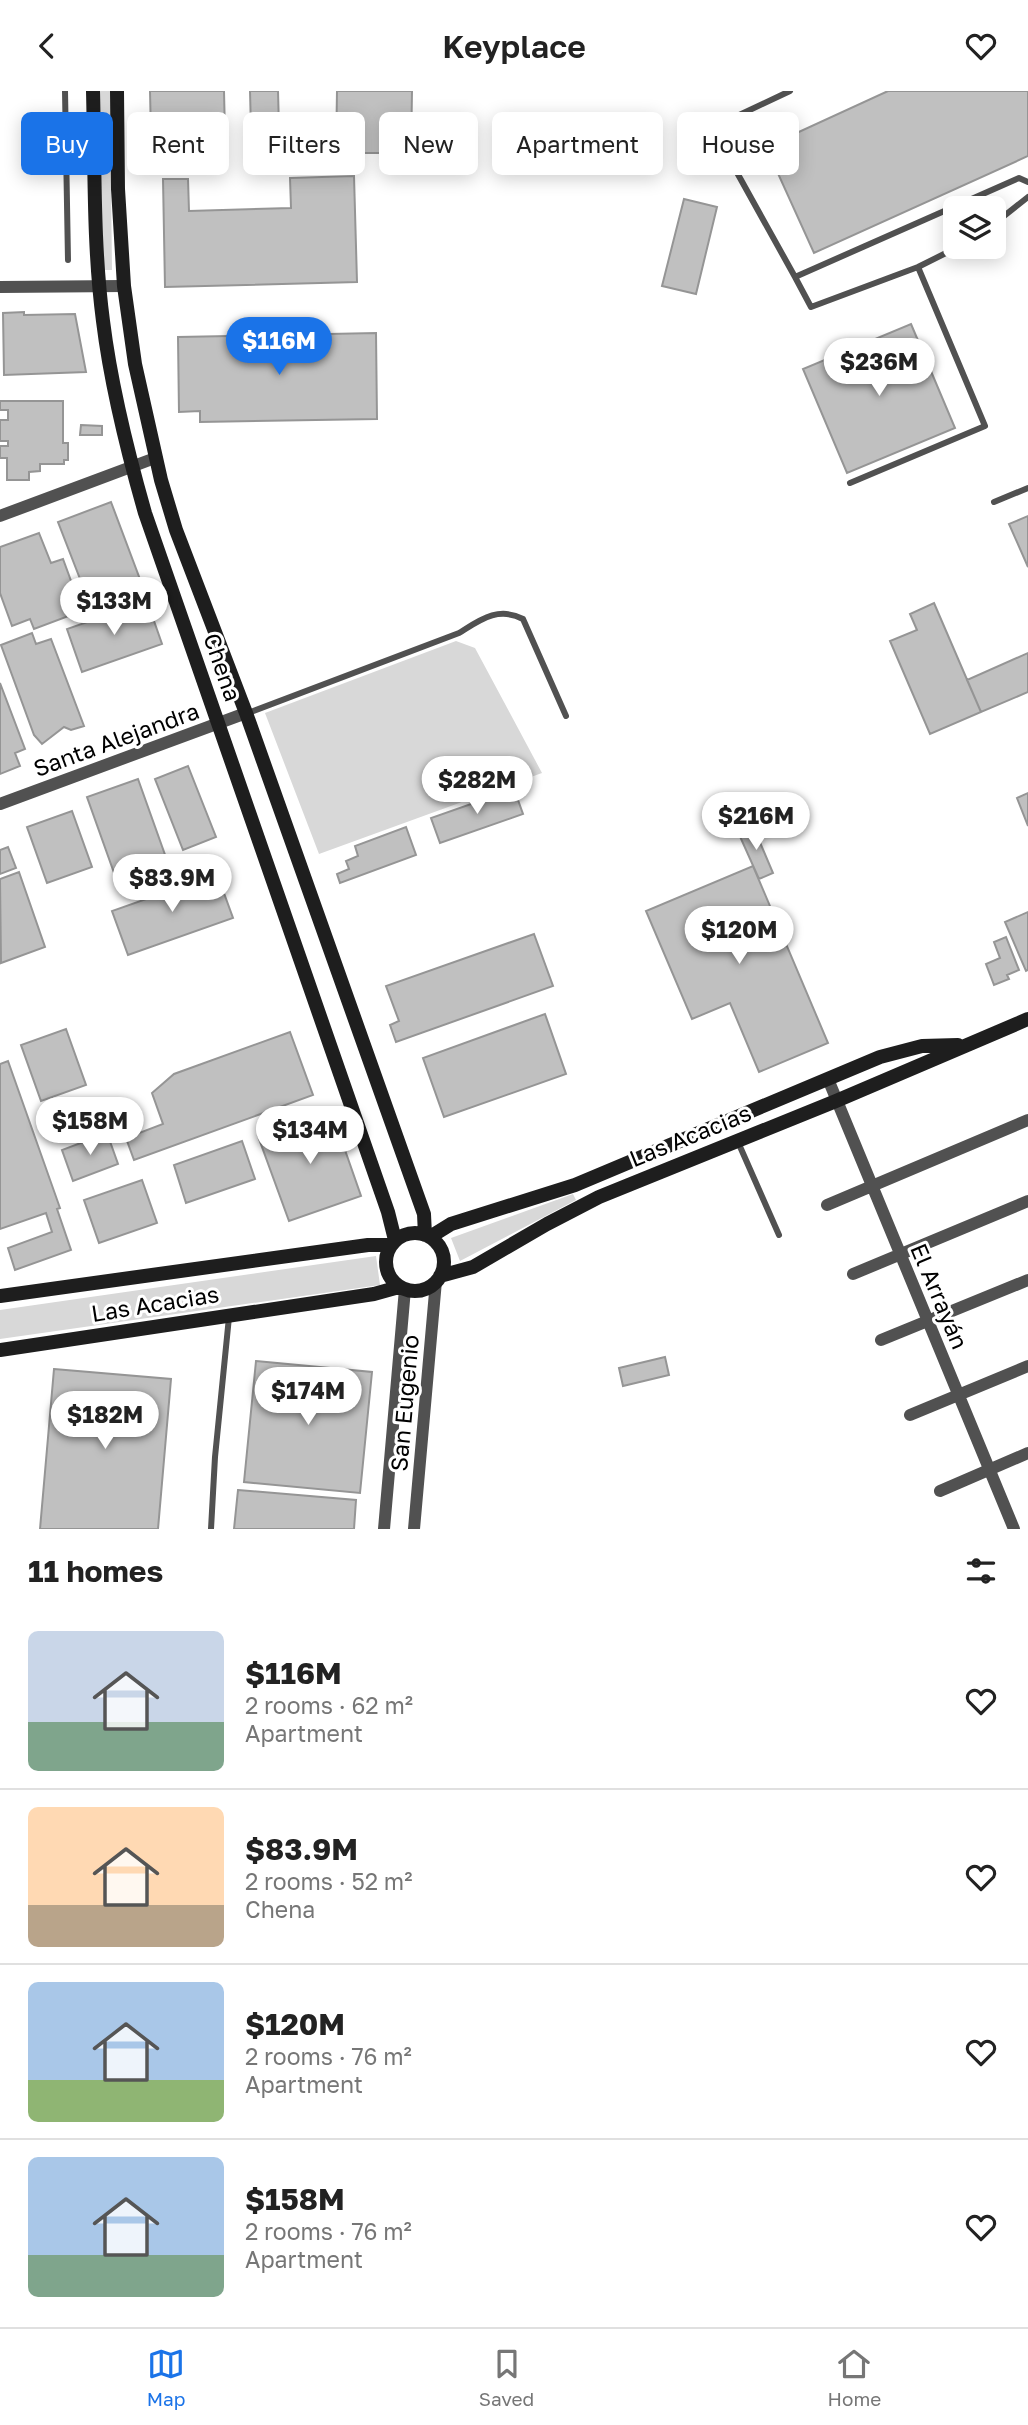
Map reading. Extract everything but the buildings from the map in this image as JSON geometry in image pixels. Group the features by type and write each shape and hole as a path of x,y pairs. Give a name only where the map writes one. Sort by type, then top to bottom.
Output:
{"street":[{"name":"Chena","path":"93,91 99,286 108,356 132,467 145,513 384,1199 393,1243"},
{"name":"Chena","path":"117,91 118,189 124,286 135,364 155,458 176,530 246,713 424,1214 427,1236"},
{"path":"0,287 124,286"},
{"path":"0,516 155,458"},
{"name":"Santa Alejandra","path":"0,804 246,713"},
{"name":"Las Acacias","path":"438,1278 473,1267 575,1209 1028,1019"},
{"name":"Las Acacias","path":"427,1236 451,1224 575,1185 895,1052 922,1046 963,1045"},
{"name":"El Arrayán","path":"828,1079 1014,1529"},
{"path":"827,1205 1028,1120"},
{"path":"853,1274 1028,1201"},
{"path":"406,1234 427,1236 438,1245 443,1255 443,1266 438,1278 422,1290 402,1288 387,1271 386,1258 393,1243 406,1234"},
{"name":"Las Acacias","path":"0,1296 393,1243"},
{"name":"San Eugenio","path":"414,1529 438,1278"},
{"path":"881,1341 1028,1280"},
{"name":"Las Acacias","path":"0,1350 402,1288"},
{"name":"San Eugenio","path":"384,1529 402,1288"},
{"path":"910,1415 1028,1366"},
{"path":"940,1491 1028,1453"}],"lane":[{"path":"65,91 68,260"},
{"path":"790,91 735,117 723,133 725,151 811,307 918,267 943,254"},
{"path":"795,277 1019,178 1028,182"},
{"path":"1006,214 1028,197"},
{"path":"849,483 985,426 918,267"},
{"path":"994,502 1028,488"},
{"path":"246,713 458,632 483,618 499,613 516,615 523,619 566,716"},
{"path":"738,1140 779,1235"},
{"path":"211,1529 229,1315"}],"shaded area":[{"path":"99,91 110,91 110,112 99,112"},
{"path":"101,175 111,175 112,270 103,270"},
{"path":"456,641 475,648 542,773 319,854 265,713"},
{"path":"573,1194 576,1200 460,1261 451,1238"},
{"path":"376,1256 380,1285 0,1339 0,1310"}]}
